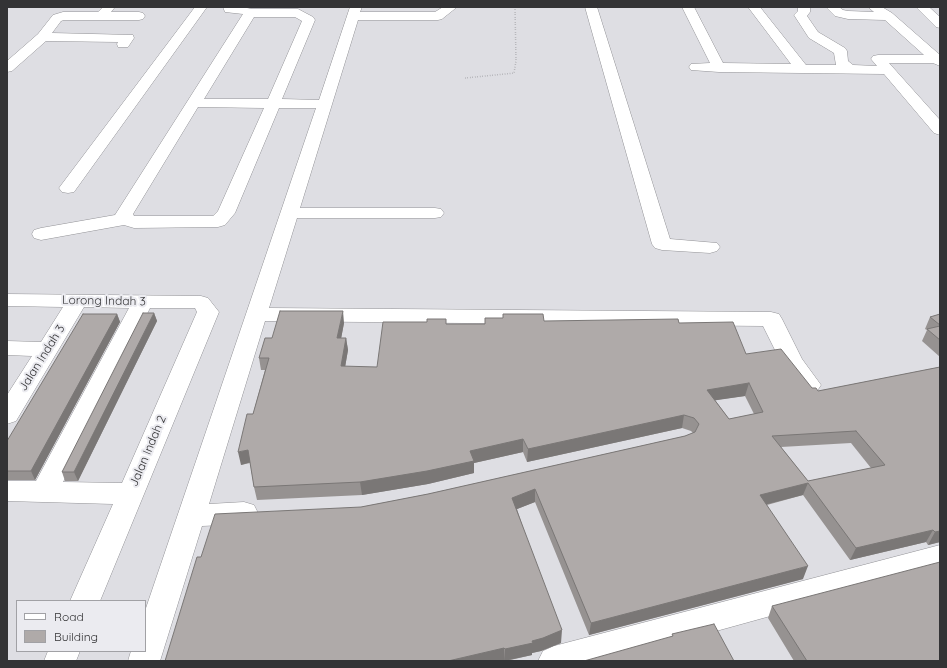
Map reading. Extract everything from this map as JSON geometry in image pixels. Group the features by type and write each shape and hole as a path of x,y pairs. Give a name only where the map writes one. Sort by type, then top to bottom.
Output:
{"street":[{"path":"68,188 202,7"},
{"path":"41,234 126,219 134,222 218,221 226,213 275,103 309,20 298,13 250,13 246,11 228,9 229,7"},
{"path":"144,661 325,104 355,21 386,16 438,16 452,7"},
{"path":"591,7 662,244 710,247"},
{"path":"688,7 719,68"},
{"path":"754,7 802,69"},
{"path":"804,7 804,12 800,15 813,35 840,51 841,63 849,70"},
{"path":"832,7 839,13 848,15 888,16"},
{"path":"874,7 888,16 938,60"},
{"path":"922,7 940,24"},
{"path":"7,68 44,37 57,18 105,11 139,16"},
{"path":"126,219 124,214 250,13"},
{"path":"383,30 386,16"},
{"path":"437,30 438,16"},
{"path":"44,37 128,38 123,44"},
{"path":"938,60 878,59 940,130"},
{"path":"696,67 888,70"},
{"path":"193,103 325,104"},
{"path":"290,213 435,213"},
{"name":"Lorong Indah 3","path":"7,300 201,302"},
{"name":"Jalan Indah 3","path":"10,406 48,349 77,301"},
{"path":"44,492 143,301"},
{"name":"Jalan Indah 2","path":"85,600 208,312 201,302"},
{"path":"257,314 772,319 792,362 809,385"},
{"path":"7,348 48,349"},
{"path":"7,491 130,494"},
{"path":"191,516 269,512"},
{"path":"554,661 940,557"}],"path":[{"path":"465,78 505,75 514,72 516,61 516,7"}],"building":[{"path":"280,311 343,311 337,338 346,338 341,366 377,367 383,322 427,322 427,319 446,319 446,324 485,324 485,318 503,318 503,314 543,314 544,321 678,319 679,323 733,322 746,354 781,349 812,388 816,388 818,391 940,367 940,531 935,532 933,530 856,548 808,483 760,495 808,566 591,623 535,489 512,498 562,630 532,641 533,643 448,661 165,661 197,557 201,557 215,514 361,507 428,494 685,436 695,432 699,424 694,418 684,415 528,449 523,439 470,451 474,461 427,471 360,482 254,487 248,450 238,452 247,414 253,414 269,358 259,358 265,338 272,338","holes":["749,383 763,412 729,419 707,390","856,431 885,465 808,481 772,436"]},
{"path":"143,313 154,313 74,472 62,472"},
{"path":"83,314 117,314 31,471 7,471 7,441"},
{"path":"940,314 940,325 930,317"},
{"path":"940,326 940,340 927,329"},
{"path":"940,562 940,661 807,661 772,606"},
{"path":"714,624 734,661 584,661 673,636 672,634"}]}
